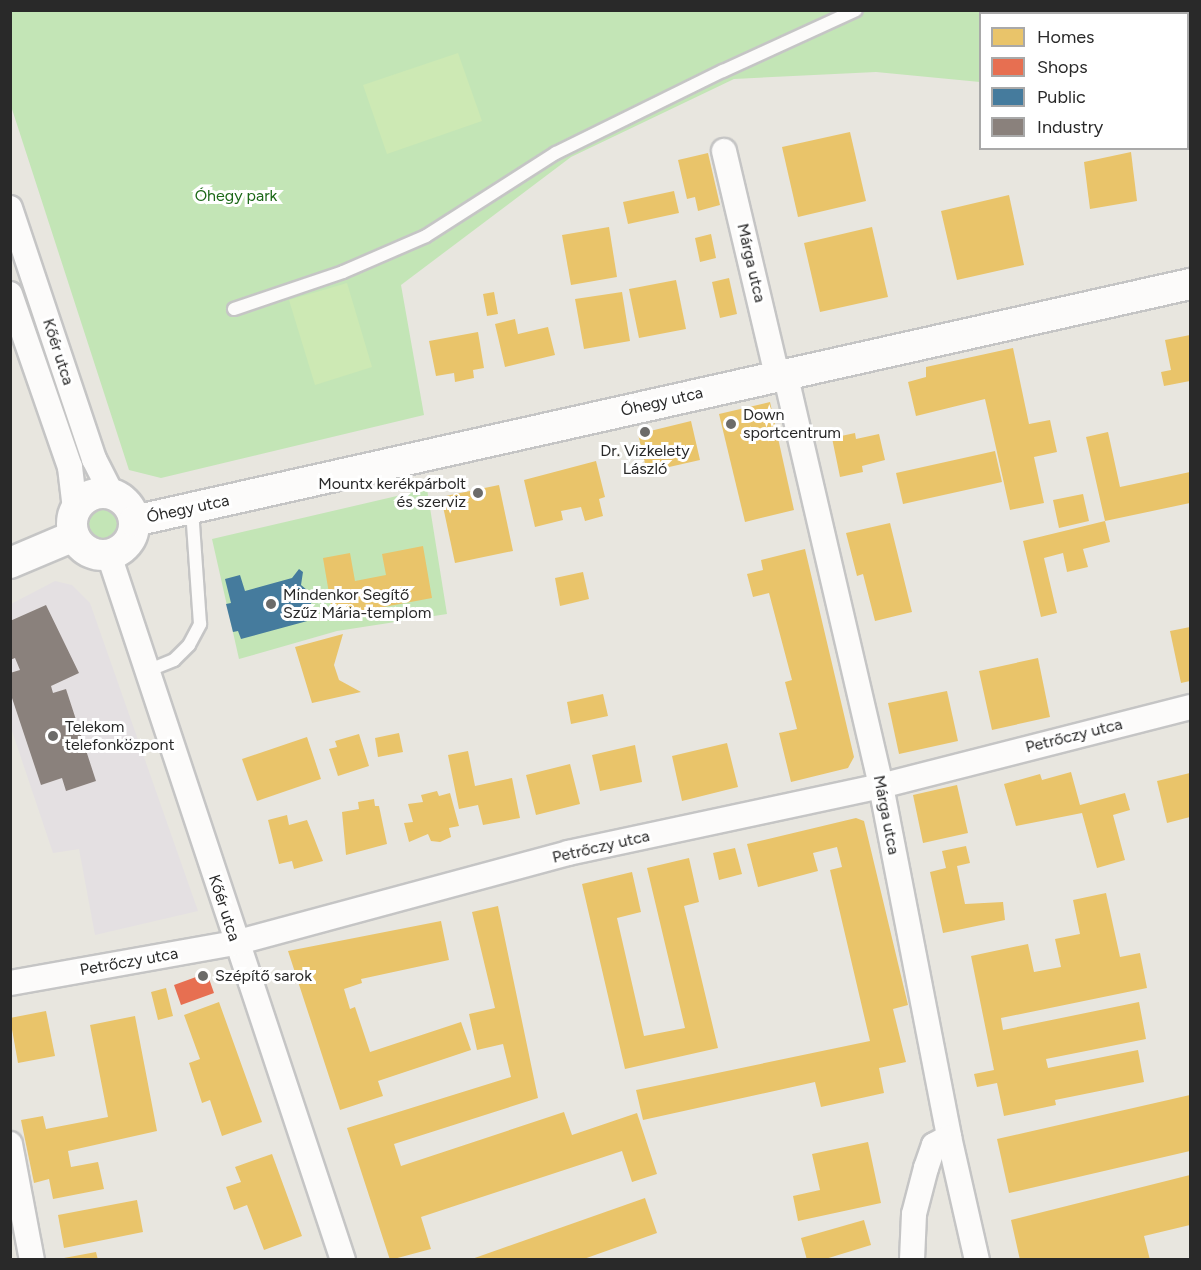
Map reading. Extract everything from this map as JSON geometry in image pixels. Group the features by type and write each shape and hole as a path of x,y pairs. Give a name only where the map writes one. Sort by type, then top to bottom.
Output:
{"street":[{"name":"Márga utca","path":"724,151 781,374 881,786 949,1137 977,1260"},
{"name":"Kőér utca","path":"10,208 94,459 111,493"},
{"name":"Óhegy utca","path":"134,521 192,510 781,374 1191,284"},
{"name":"Kőér utca","path":"10,294 69,467 74,522"},
{"name":"Óhegy utca","path":"109,555 123,548 131,538 134,521 122,500 111,493"},
{"path":"10,563 74,522 91,494 111,493"},
{"path":"74,522 83,549 109,555"},
{"name":"Kőér utca","path":"109,555 235,943 343,1260"},
{"name":"Petrőczy utca","path":"10,983 235,943 568,854 881,786 1191,707"},
{"path":"912,1260 914,1214 926,1168 934,1145 949,1137"},
{"path":"10,1144 32,1260"}],"lane":[{"path":"234,309 343,272 426,236 556,153 723,71 856,10"},
{"path":"147,671 174,660 189,645 200,624 192,510"}],"shaded area":[{"path":"55,581 72,585 90,603 198,911 95,935 79,849 53,853 11,728 11,604"}],"green space":[{"name":"Óhegy park","path":"10,11 1190,11 1189,86 1189,12 979,12 979,82 876,72 734,79 571,157 401,285 424,415 161,478 129,470 11,106"},
{"path":"458,53 482,121 387,154 363,85"},
{"path":"347,283 372,367 315,385 289,300"},
{"path":"427,489 447,614 337,631 239,659 212,539"},
{"path":"102,505 115,510 120,523 115,536 102,541 89,536 84,523 89,510"}],"building: Homes":[{"path":"850,132 866,201 798,217 782,147"},
{"path":"1131,152 1137,201 1090,209 1084,162"},
{"path":"708,153 720,205 698,211 695,197 687,199 678,160"},
{"path":"674,191 679,213 628,224 623,202"},
{"path":"1009,195 1024,265 957,280 941,211"},
{"path":"609,227 617,277 571,285 562,235"},
{"path":"872,227 888,297 820,312 804,243"},
{"path":"711,234 716,258 700,262 695,238"},
{"path":"729,278 737,314 720,318 712,282"},
{"path":"676,280 686,329 639,338 629,289"},
{"path":"494,292 498,314 487,316 483,294"},
{"path":"622,292 630,341 584,349 575,299"},
{"path":"515,319 518,334 548,327 555,355 505,367 495,324"},
{"path":"478,332 484,368 473,370 474,378 455,382 454,373 436,376 429,341"},
{"path":"1190,335 1190,381 1164,386 1161,372 1171,370 1165,340"},
{"path":"1013,348 1029,424 1050,420 1057,452 1034,457 1044,503 1010,510 985,399 916,416 908,382 926,377 926,367"},
{"path":"770,402 794,510 745,522 719,414"},
{"path":"691,421 700,460 647,472 638,434"},
{"path":"1108,432 1120,487 1190,472 1190,503 1105,521 1086,437"},
{"path":"855,433 856,439 879,434 885,460 862,466 863,472 840,477 832,438"},
{"path":"995,451 1002,482 903,504 896,473"},
{"path":"596,461 605,497 599,499 603,516 585,521 581,507 561,511 563,520 535,527 524,480"},
{"path":"499,485 513,551 455,563 441,497"},
{"path":"1083,494 1089,521 1059,528 1053,500"},
{"path":"1105,521 1110,542 1083,549 1088,567 1067,572 1063,553 1044,558 1057,613 1041,617 1023,541"},
{"path":"890,523 912,612 875,621 863,574 857,576 846,533"},
{"path":"423,546 432,598 341,615 341,609 332,611 323,558 350,553 355,581 386,575 382,554"},
{"path":"805,549 854,757 848,768 791,782 779,733 797,729 785,682 792,680 769,593 753,597 747,574 763,570 761,560"},
{"path":"583,572 589,599 560,606 555,578"},
{"path":"1190,627 1190,681 1181,683 1170,631"},
{"path":"343,634 334,665 339,680 361,692 312,703 295,647"},
{"path":"1038,658 1050,717 992,730 979,671"},
{"path":"947,691 958,741 899,754 888,703"},
{"path":"603,694 608,716 571,724 567,702"},
{"path":"399,733 403,752 378,757 375,738"},
{"path":"359,734 369,766 338,776 329,749 337,747 335,741"},
{"path":"307,737 321,779 257,801 242,759"},
{"path":"727,743 738,787 682,801 672,756"},
{"path":"635,745 642,782 600,791 592,755"},
{"path":"468,751 475,786 512,778 520,818 483,825 478,805 459,809 448,755"},
{"path":"570,764 580,804 536,815 526,775"},
{"path":"1071,772 1080,805 1125,793 1130,810 1113,815 1125,860 1097,868 1082,813 1016,826 1004,784 1040,774 1042,780"},
{"path":"1190,773 1190,817 1167,823 1157,781"},
{"path":"957,785 968,833 923,843 913,795"},
{"path":"437,791 439,796 450,793 459,826 449,828 451,837 440,842 431,841 428,834 409,842 404,823 413,822 408,804 423,802 421,795"},
{"path":"374,799 375,806 379,806 387,844 346,855 342,812 359,809 358,802"},
{"path":"287,815 289,825 307,820 323,861 294,869 292,861 279,864 268,820"},
{"path":"856,818 864,821 908,1005 893,1009 906,1062 879,1068 884,1093 821,1107 815,1082 643,1120 636,1090 870,1041 830,870 842,867 837,847 813,853 818,871 758,887 747,844"},
{"path":"966,846 970,863 957,866 965,904 1003,902 1005,920 943,933 930,872 946,868 942,851"},
{"path":"735,848 742,874 719,880 713,853"},
{"path":"689,858 699,902 684,906 718,1048 625,1069 582,884 632,872 641,912 617,918 644,1036 685,1028 647,868"},
{"path":"1106,893 1120,957 1140,953 1147,988 1001,1018 1003,1030 1139,1002 1146,1039 1046,1059 1048,1068 1138,1050 1144,1082 1055,1100 1056,1105 1004,1116 997,1083 977,1087 974,1074 994,1070 971,956 1028,944 1034,972 1061,967 1055,939 1080,934 1073,900"},
{"path":"498,906 538,1098 394,1144 401,1166 564,1112 572,1135 637,1113 657,1174 632,1182 622,1151 421,1217 431,1249 390,1260 347,1128 511,1077 503,1044 477,1050 469,1014 495,1008 472,912"},
{"path":"441,921 449,960 361,979 362,983 344,989 350,1009 355,1007 370,1052 461,1022 471,1050 378,1081 383,1096 340,1110 288,951"},
{"path":"166,988 173,1016 158,1020 151,992"},
{"path":"219,1002 262,1122 222,1136 210,1100 202,1103 189,1063 200,1059 184,1015"},
{"path":"46,1011 55,1056 18,1063 10,1018"},
{"path":"135,1016 157,1131 68,1151 71,1167 98,1162 104,1189 53,1199 49,1179 34,1183 21,1120 43,1116 46,1129 108,1117 90,1025"},
{"path":"1190,1095 1190,1151 1009,1193 997,1139"},
{"path":"868,1142 881,1203 798,1221 793,1196 820,1190 812,1154"},
{"path":"272,1154 302,1236 264,1250 247,1205 234,1210 226,1187 241,1182 235,1167"},
{"path":"1190,1175 1190,1225 1144,1236 1150,1260 1020,1260 1011,1220"},
{"path":"645,1198 657,1233 581,1260 469,1260"},
{"path":"137,1200 143,1232 64,1248 58,1215"},
{"path":"864,1220 871,1245 822,1260 807,1260 801,1238"},
{"path":"96,1252 98,1260 64,1260 64,1258"}],"building: Shops":[{"path":"207,973 214,993 181,1005 174,985"}],"building: Public":[{"name":"Mindenkor Segítő Szűz Mária-templom","path":"299,569 303,572 301,585 314,596 308,611 311,620 241,639 238,631 233,632 226,604 231,603 225,579 240,575 245,591 292,578"}],"building: Industry":[{"name":"Telekom telefonközpont","path":"46,605 79,673 51,686 53,693 66,689 96,781 66,791 62,778 41,785 10,692 10,673 20,670 15,658 10,660 10,621"}],"place":[{"name":"Down sportcentrum","path":"731,424"},
{"name":"Dr. Vizkelety László","path":"645,432"},
{"name":"Mountx kerékpárbolt és szerviz","path":"478,493"},
{"name":"Mindenkor Segítő Szűz Mária-templom","path":"271,604"},
{"name":"Telekom telefonközpont","path":"53,736"},
{"name":"Szépítő sarok","path":"203,976"}]}
